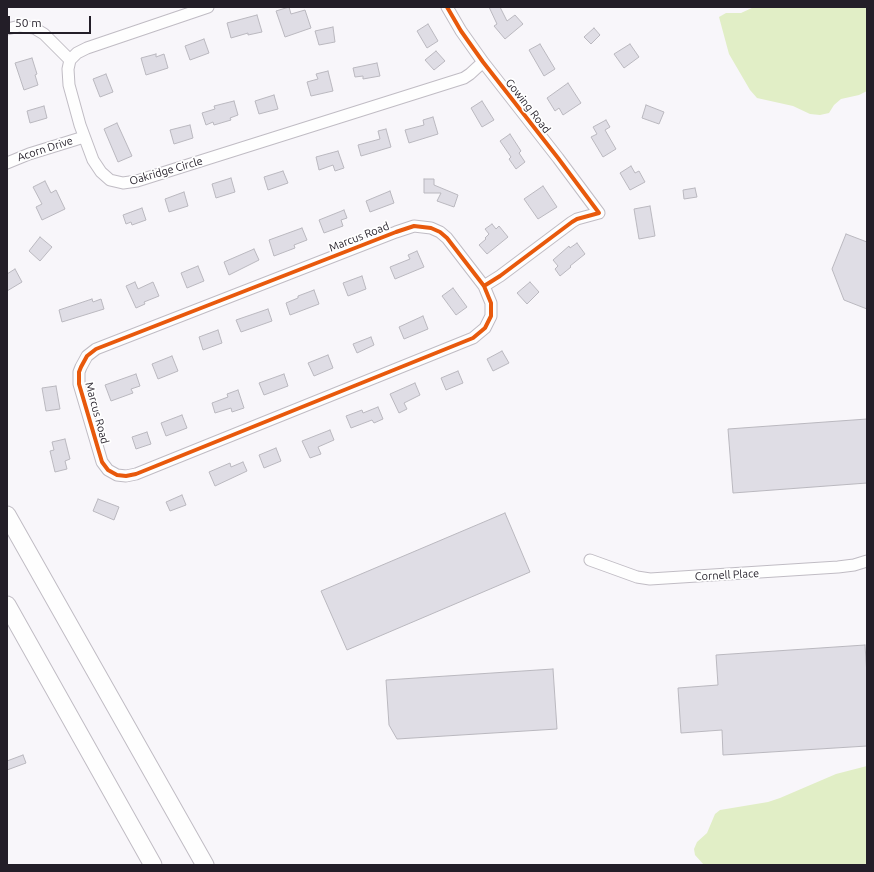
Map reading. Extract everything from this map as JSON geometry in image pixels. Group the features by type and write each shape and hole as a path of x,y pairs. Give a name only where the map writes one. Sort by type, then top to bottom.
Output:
{"highway":[{"path":"7,515 205,865"},
{"path":"7,605 153,865"}],"street":[{"path":"7,29 20,26 34,28 44,34 70,60 77,53 86,48 208,7"},
{"name":"Gowing Road","path":"447,7 461,31 483,62 599,213 577,219 572,222 500,276 484,286"},
{"name":"Oakridge Circle","path":"70,60 68,69 69,85 84,137 93,160 105,176 116,182 137,181 464,78 483,62"},
{"name":"Acorn Drive","path":"7,163 29,154 84,137"},
{"name":"Marcus Road","path":"414,226 426,226 440,232 447,238 484,286 491,303 491,316 483,331 473,338 136,474 126,476 116,475 108,470 102,462 80,390 79,378 84,361 92,352 102,346 414,226"},
{"name":"Cornell Place","path":"590,560 637,577 650,579 844,567 867,561"}],"green space":[{"path":"754,7 867,7 867,91 859,95 841,99 834,105 829,113 820,115 810,114 793,106 757,98 750,90 729,54 719,17 726,13 741,13"},
{"path":"867,766 867,865 704,865 695,855 694,849 697,842 707,833 715,814 720,810 768,802 836,774"}],"building":[{"path":"289,7 291,14 305,10 311,28 285,37 276,11"},
{"path":"489,7 500,7 507,21 515,15 523,24 505,39 494,26 497,24"},
{"path":"257,15 262,32 248,35 248,33 231,38 227,23"},
{"path":"428,24 438,41 427,48 417,31"},
{"path":"333,27 335,42 319,45 315,31"},
{"path":"594,28 600,35 591,44 584,37"},
{"path":"204,39 209,53 190,60 185,46"},
{"path":"540,44 555,69 544,76 529,50"},
{"path":"630,44 639,57 624,68 614,54"},
{"path":"436,51 445,61 434,70 425,60"},
{"path":"156,54 156,57 164,54 168,68 146,75 141,58"},
{"path":"32,58 37,74 35,75 38,85 24,90 15,63"},
{"path":"377,63 380,76 363,79 363,76 355,77 353,68"},
{"path":"328,71 333,91 311,96 307,82 318,79 316,74"},
{"path":"106,74 113,92 100,97 93,79"},
{"path":"568,83 581,103 563,115 559,108 555,111 547,98"},
{"path":"274,95 278,109 259,114 255,101"},
{"path":"234,101 238,115 230,118 231,120 214,125 213,122 206,125 202,113 215,109 214,106"},
{"path":"482,101 494,120 482,127 471,108"},
{"path":"646,105 664,112 659,124 642,118"},
{"path":"44,106 47,118 30,123 27,111"},
{"path":"433,117 438,134 409,143 405,130 424,125 423,120"},
{"path":"606,120 610,127 605,130 616,149 603,157 591,137 597,134 593,127"},
{"path":"117,123 132,156 118,162 104,129"},
{"path":"190,125 193,138 174,144 170,130"},
{"path":"386,129 391,147 361,156 358,145 380,139 378,131"},
{"path":"510,134 521,151 519,153 525,162 516,169 509,159 511,157 500,141"},
{"path":"338,151 344,168 335,171 333,165 319,170 316,157"},
{"path":"631,166 635,173 639,171 645,182 630,190 620,173"},
{"path":"283,171 288,183 268,190 264,177"},
{"path":"231,178 235,192 216,198 212,184"},
{"path":"424,179 434,179 434,185 458,195 454,207 437,201 441,193 424,193"},
{"path":"45,181 51,193 56,190 65,209 42,220 36,207 42,204 33,187"},
{"path":"543,186 557,207 538,219 524,199"},
{"path":"695,188 697,197 684,199 683,190"},
{"path":"390,191 394,203 370,212 366,201"},
{"path":"184,192 188,206 169,212 165,199"},
{"path":"650,206 655,236 639,239 634,209"},
{"path":"142,208 146,220 132,225 131,222 126,224 123,215"},
{"path":"344,210 347,218 341,220 343,226 324,233 319,220"},
{"path":"492,224 496,229 499,226 508,237 487,254 479,245 489,234 485,229"},
{"path":"302,228 307,240 294,245 295,248 274,256 269,240"},
{"path":"846,234 867,242 867,309 844,300 832,269"},
{"path":"40,237 52,247 40,261 29,251"},
{"path":"577,243 585,254 560,276 555,269 558,266 553,260 569,246 570,248"},
{"path":"254,249 259,260 229,275 224,262"},
{"path":"417,251 424,267 395,279 390,267 410,259 408,255"},
{"path":"198,266 204,281 187,288 181,273"},
{"path":"15,269 22,282 7,291 7,274"},
{"path":"362,276 366,289 348,296 343,283"},
{"path":"135,282 138,289 153,282 159,296 144,302 145,304 136,308 126,286"},
{"path":"530,282 539,292 527,304 517,293"},
{"path":"453,288 467,307 456,315 442,296"},
{"path":"314,290 319,304 290,315 286,303 298,298 298,296"},
{"path":"92,299 93,302 101,299 104,309 62,322 59,310"},
{"path":"268,309 272,321 241,332 236,320"},
{"path":"423,316 428,329 404,339 399,327"},
{"path":"218,330 222,343 203,350 199,337"},
{"path":"371,337 374,345 357,353 353,344"},
{"path":"502,351 509,363 493,371 487,359"},
{"path":"328,355 333,368 314,376 308,363"},
{"path":"172,356 178,371 158,379 152,364"},
{"path":"458,371 463,383 446,390 441,378"},
{"path":"136,374 140,386 131,389 133,393 111,401 105,385"},
{"path":"284,374 288,386 264,395 259,383"},
{"path":"415,383 420,395 404,403 407,409 399,413 390,394"},
{"path":"56,386 60,409 46,411 42,388"},
{"path":"238,390 244,408 232,412 231,408 215,413 212,403 228,397 227,394"},
{"path":"378,407 383,419 374,423 372,420 351,428 346,416 362,410 363,413"},
{"path":"182,415 187,428 166,436 161,423"},
{"path":"867,419 867,483 733,493 728,429"},
{"path":"330,430 334,440 318,447 321,454 310,458 302,441"},
{"path":"147,432 151,444 136,449 132,437"},
{"path":"65,439 70,459 65,461 67,469 55,472 50,451 54,450 52,442"},
{"path":"276,448 281,461 264,468 259,455"},
{"path":"243,462 247,471 215,486 209,472 230,463 231,467"},
{"path":"182,495 186,505 170,511 166,502"},
{"path":"98,499 119,507 114,520 93,511"},
{"path":"505,513 530,572 347,650 321,591"},
{"path":"865,645 867,675 867,746 723,755 722,730 681,733 678,688 718,685 716,655"},
{"path":"553,669 557,729 397,739 389,725 386,680"},
{"path":"23,755 26,763 7,770 7,761"}],"cycle path":[{"path":"447,7 461,31 483,62 599,213 577,219 572,222 500,276 484,286 447,238 440,232 431,228 414,226 96,349 87,356 81,367 79,372 79,384 102,462 108,470 117,475 126,476 136,474 473,338 485,328 491,316 491,303 484,286"}]}
